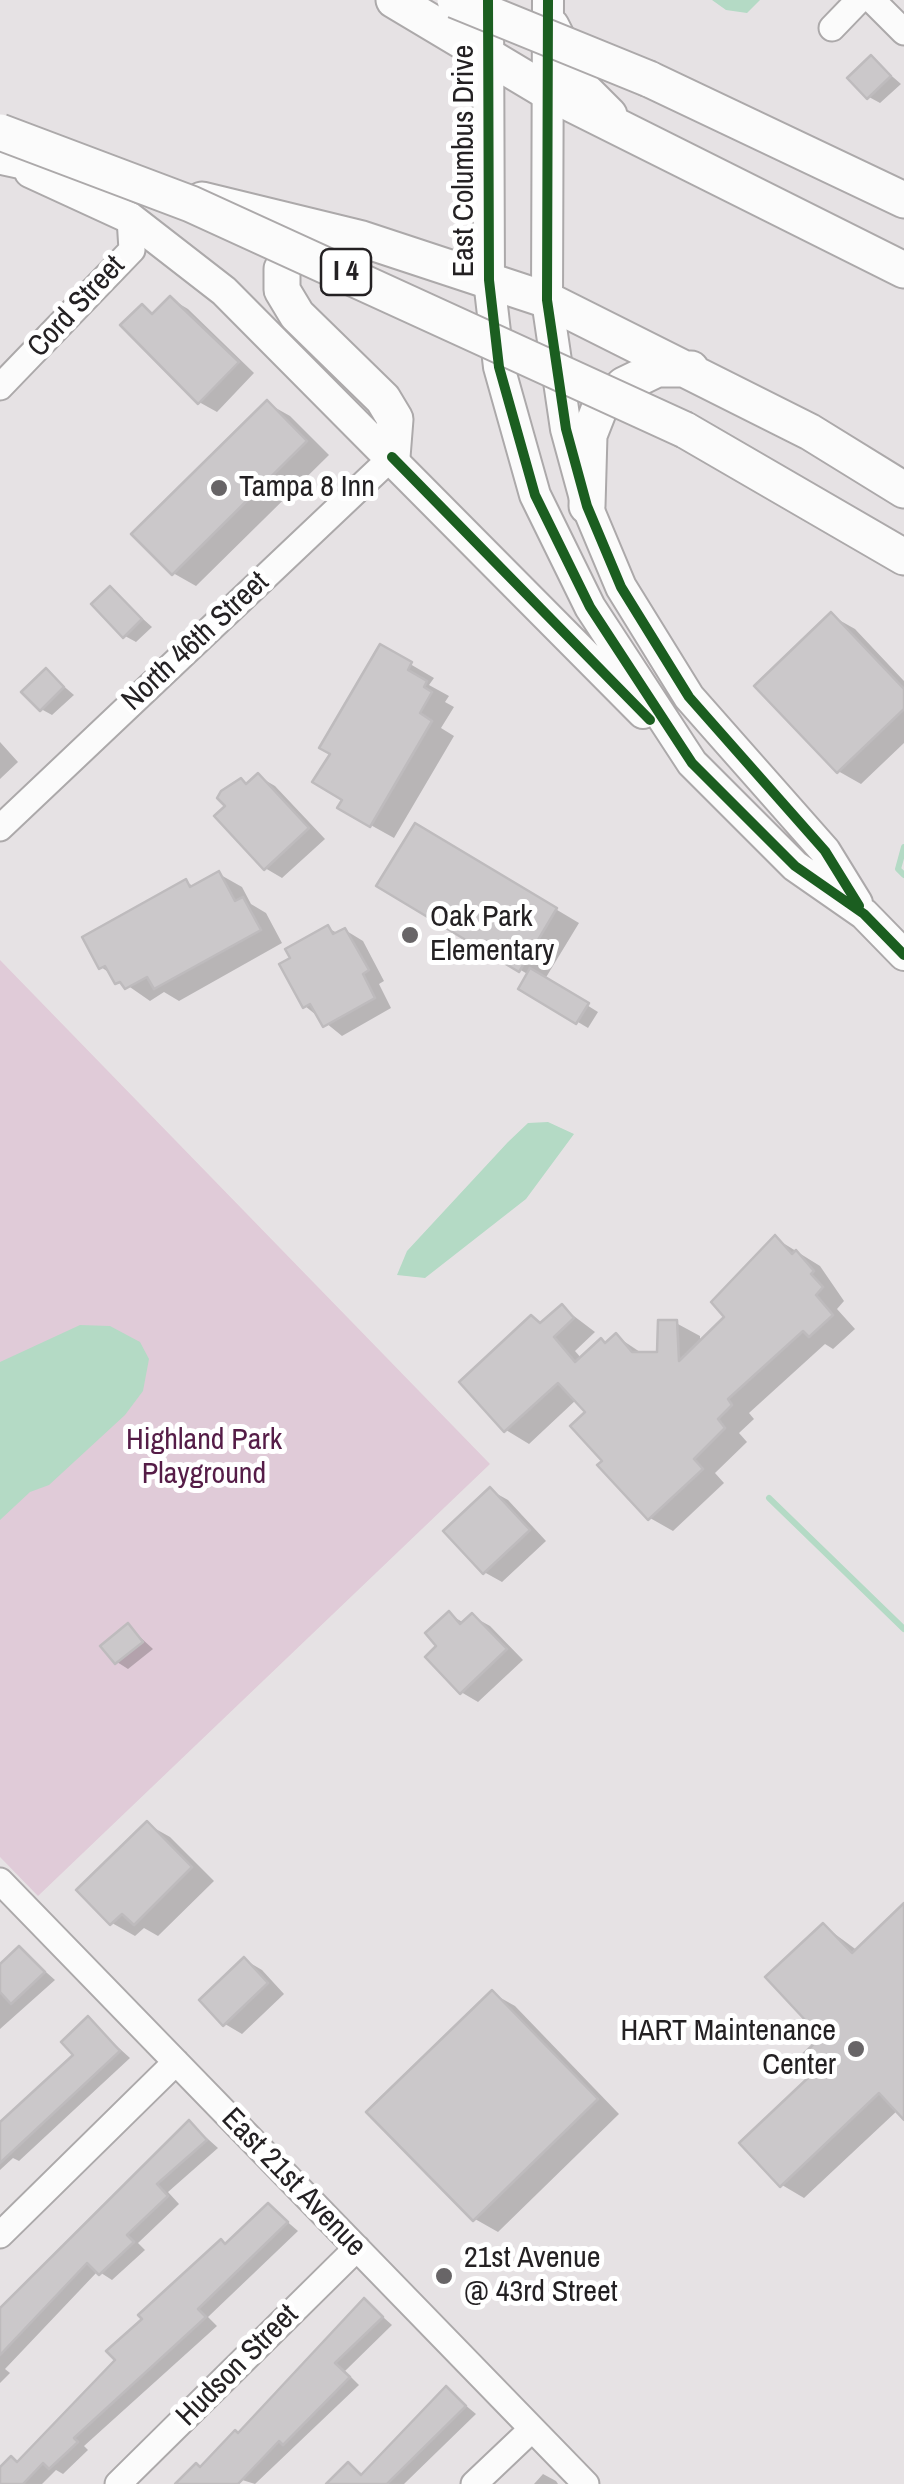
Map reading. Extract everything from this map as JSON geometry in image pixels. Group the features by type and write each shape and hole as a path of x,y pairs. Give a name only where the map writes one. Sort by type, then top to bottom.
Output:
{"highway":[{"path":"394,0 548,92 904,270"},
{"path":"456,0 649,79 904,200"},
{"path":"548,10 583,90 628,134"},
{"name":"I 4","path":"0,132 190,204 685,430 904,556"},
{"path":"0,157 362,239 547,300 810,432 904,490"},
{"path":"362,239 326,238 297,248 282,269 282,290 297,315 383,400 395,419 392,457"},
{"path":"588,506 589,435 600,406 624,385 656,369 692,370"}],"main road":[{"name":"East Columbus Drive","path":"488,0 489,280 499,368 535,495 590,607 692,763 796,866 864,914 904,955"},
{"name":"East Columbus Drive","path":"548,10 547,300 566,430 588,506 622,586 689,697 825,851 864,914"},
{"path":"0,157 130,218 224,291 692,763"}],"street":[{"path":"832,28 859,0"},
{"path":"872,0 904,32"},
{"name":"Cord Street","path":"0,387 132,250 130,218"},
{"name":"North 46th Street","path":"0,828 392,457"},
{"name":"East 21st Avenue","path":"1,1883 586,2484"},
{"path":"0,2235 176,2062"},
{"name":"Hudson Street","path":"118,2484 357,2248"},
{"path":"474,2484 532,2429"}],"green space":[{"name":"Highland Park Playground","path":"0,960 490,1464 38,1896 0,1857"}],"shaded area":[{"path":"712,0 760,0 747,13 726,10"},
{"path":"548,1122 574,1134 526,1199 425,1278 397,1275 407,1251 508,1142 528,1123"},
{"path":"80,1325 110,1326 140,1342 149,1359 143,1391 125,1415 49,1485 30,1492 0,1520 0,1362"}],"building":[{"path":"871,55 891,76 867,99 847,78"},
{"path":"170,296 239,362 198,404 120,325 142,304 152,314"},
{"name":"Tampa 8 Inn","path":"267,400 307,441 172,575 131,534"},
{"path":"110,586 142,619 123,638 91,604"},
{"path":"831,612 904,689 904,709 837,773 754,686"},
{"path":"380,644 412,662 408,670 427,681 424,687 432,692 420,713 432,721 370,827 337,808 342,800 312,782 330,754 319,748"},
{"path":"46,668 64,687 40,711 21,692"},
{"path":"258,773 309,828 264,870 214,816 225,806 217,798 221,791 241,778 246,784"},
{"path":"415,823 557,908 519,972 376,886"},
{"path":"219,871 235,901 243,897 261,930 154,989 147,977 125,989 120,982 115,984 105,966 99,969 82,937 186,879 190,887"},
{"path":"328,925 333,934 345,928 369,970 363,974 375,998 323,1027 310,1004 303,1008 279,964 290,958 285,949"},
{"path":"530,968 589,1003 576,1024 518,989"},
{"path":"775,1235 792,1254 796,1250 814,1271 811,1274 823,1287 816,1295 833,1315 809,1337 803,1331 728,1399 732,1405 718,1419 725,1428 694,1459 703,1469 648,1520 597,1465 602,1461 570,1426 585,1412 558,1383 504,1432 459,1382 531,1315 540,1323 562,1304 574,1318 554,1337 575,1362 601,1338 605,1343 616,1333 632,1352 657,1352 658,1320 677,1320 679,1361 724,1317 711,1302"},
{"path":"490,1487 530,1530 483,1574 443,1531"},
{"path":"449,1611 460,1624 472,1613 507,1649 460,1694 425,1657 436,1646 425,1633"},
{"path":"128,1623 143,1642 115,1664 100,1646"},
{"path":"147,1821 192,1867 134,1925 122,1914 110,1925 76,1890"},
{"name":"HART Maintenance Center","path":"904,1903 904,2120 879,2093 780,2187 739,2143 810,2076 796,2061 821,2037 765,1977 823,1923 852,1953"},
{"path":"19,1946 45,1972 11,2004 0,1992 0,1964"},
{"path":"244,1957 268,1983 223,2026 199,2000"},
{"path":"492,1990 598,2099 473,2221 366,2112"},
{"path":"88,2016 120,2051 0,2163 0,2122 73,2055 61,2042"},
{"path":"189,2120 207,2140 157,2184 168,2196 127,2235 134,2242 99,2275 87,2263 0,2355 0,2308"},
{"path":"268,2203 288,2222 198,2309 206,2317 74,2438 78,2442 49,2469 43,2463 23,2484 0,2484 0,2467 11,2456 17,2462 115,2360 106,2351 142,2319 138,2315 221,2239 225,2244"},
{"path":"364,2298 383,2317 335,2363 350,2377 283,2445 279,2441 238,2484 175,2484 196,2463 200,2467 235,2430 238,2433"},
{"path":"446,2386 466,2406 387,2484 326,2484 348,2462 361,2475"}],"waterway":[{"path":"904,847 898,869 904,875"},
{"path":"769,1498 904,1629"}],"cycle path":[{"path":"488,0 489,280 499,367 535,495 590,607 692,763 795,866 864,914 904,955"},
{"path":"548,0 547,300 566,429 587,506 621,587 689,697 825,851 859,906"},
{"path":"392,457 650,720"}],"place":[{"name":"Tampa 8 Inn","path":"219,488"},
{"name":"Oak Park Elementary","path":"410,935"},
{"name":"HART Maintenance Center","path":"856,2049"},
{"name":"21st Avenue @ 43rd Street","path":"444,2276"}]}
